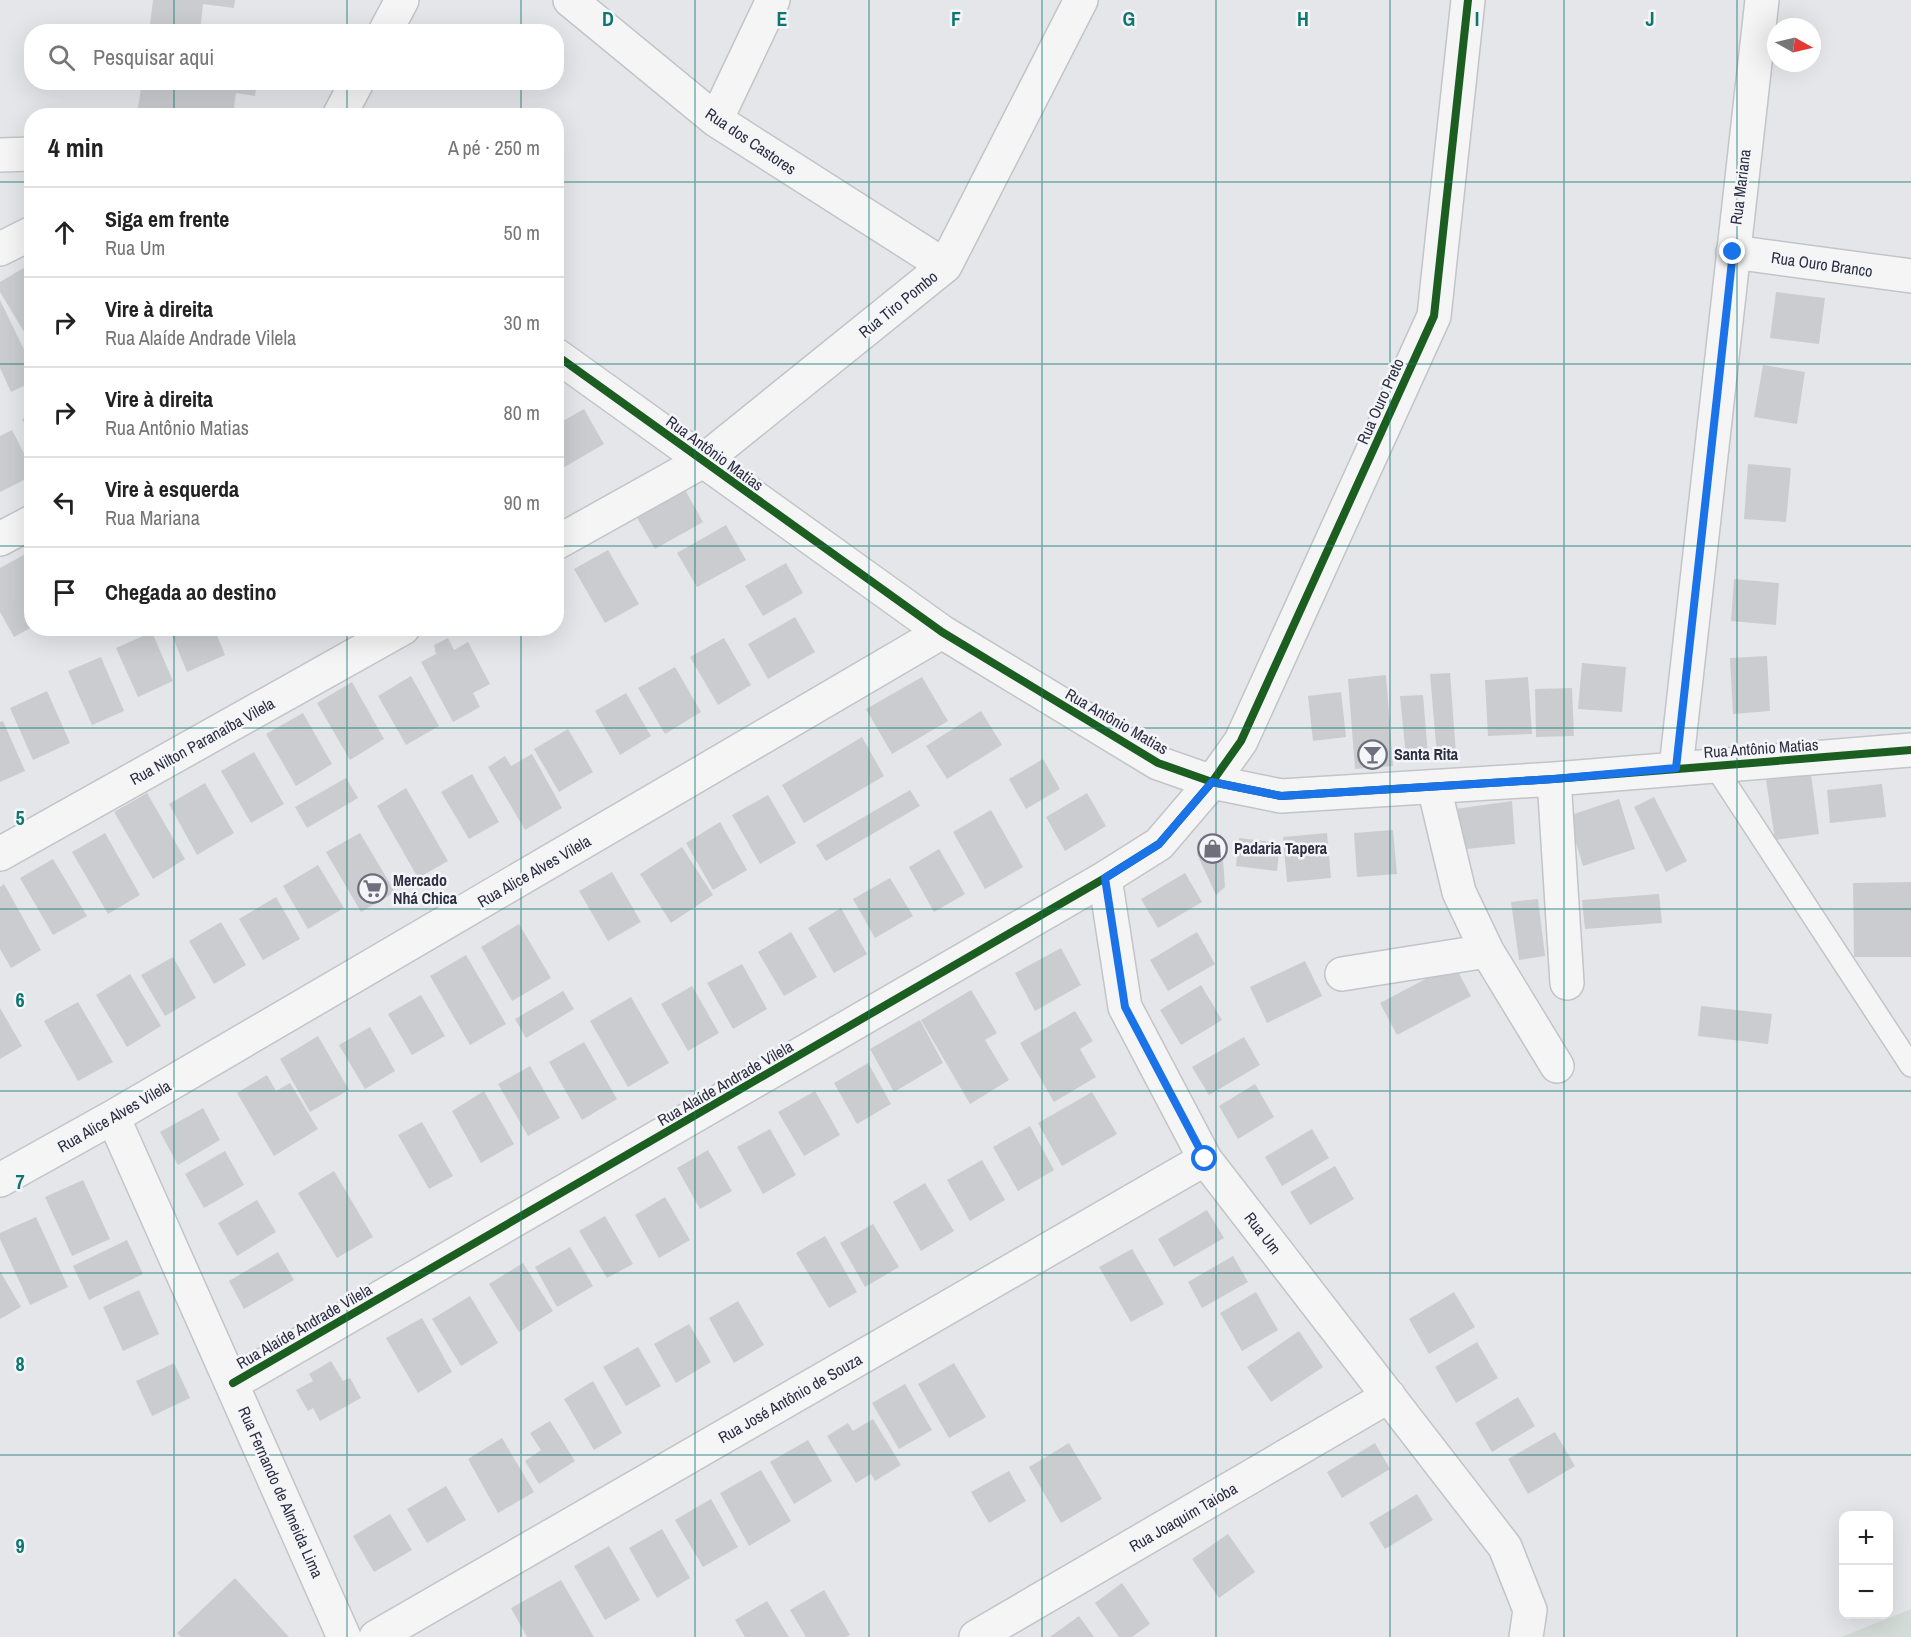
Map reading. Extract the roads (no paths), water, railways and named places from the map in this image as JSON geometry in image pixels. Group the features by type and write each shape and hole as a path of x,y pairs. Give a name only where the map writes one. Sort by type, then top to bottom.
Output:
{"street":[{"path":"389,24 402,0"},
{"name":"Rua dos Castores","path":"570,0 716,120 945,266"},
{"path":"716,120 773,0"},
{"name":"Rua Tiro Pombo","path":"703,461 945,266 1081,0"},
{"name":"Rua Ouro Preto","path":"1212,782 1241,741 1434,316 1468,0"},
{"name":"Rua Mariana","path":"1676,768 1762,0"},
{"path":"343,108 353,90"},
{"path":"0,155 24,154"},
{"path":"0,249 24,237"},
{"name":"Rua Ouro Branco","path":"1733,252 1911,276"},
{"name":"Rua Antônio Matias","path":"564,361 942,632 1158,763 1212,782 1281,796 1554,779 1911,750"},
{"path":"564,539 703,461"},
{"path":"0,539 24,526"},
{"name":"Rua Alice Alves Vilela","path":"0,1180 113,1117 942,632"},
{"name":"Rua Nilton Paranaíba Vilela","path":"0,854 389,636"},
{"path":"1554,779 1567,982"},
{"name":"Rua Alaíde Andrade Vilela","path":"233,1383 1105,878 1159,844 1212,782"},
{"path":"1434,787 1459,892 1487,951 1557,1066"},
{"name":"Rua Um","path":"1105,878 1125,1007 1205,1159 1505,1547 1530,1610 1527,1637"},
{"path":"1342,974 1487,951"},
{"name":"Rua Fernando de Almeida Lima","path":"113,1117 344,1637"},
{"name":"Rua José Antônio de Souza","path":"376,1637 1205,1159"},
{"name":"Rua Joaquim Taioba","path":"976,1637 1389,1396"}],"lane":[{"path":"1714,765 1911,1066"}],"place":[{"name":"Santa Rita","path":"1373,754"},
{"name":"Padaria Tapera","path":"1213,848"},
{"name":"Mercado Nhá Chica","path":"372,889"}]}
